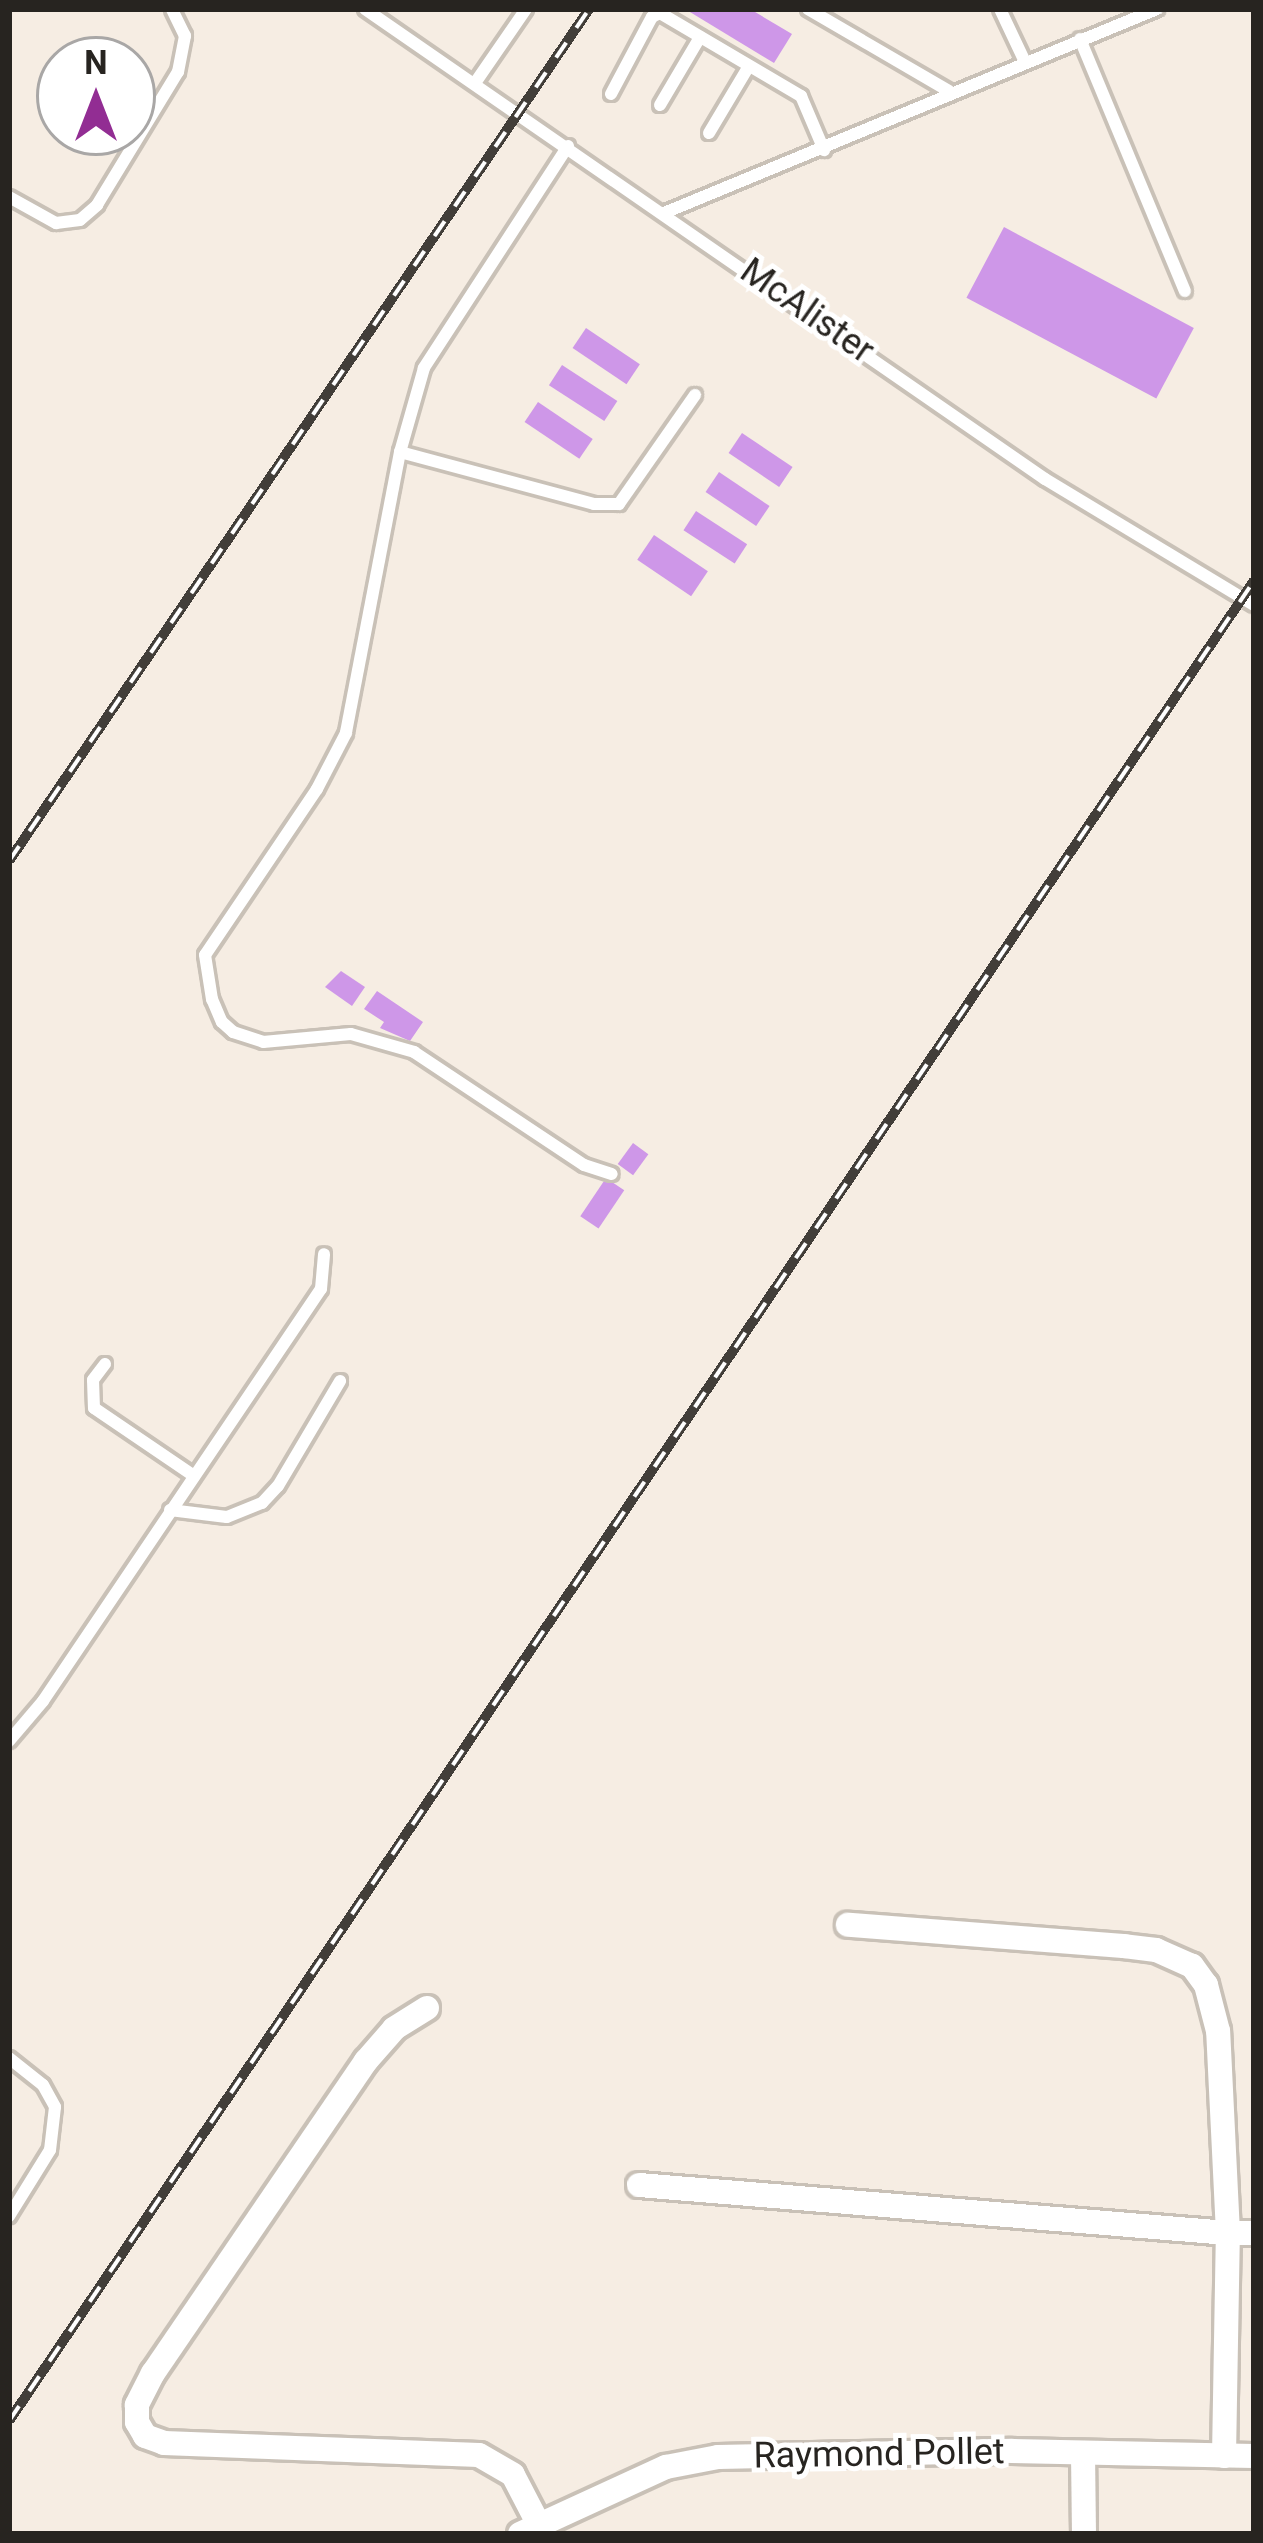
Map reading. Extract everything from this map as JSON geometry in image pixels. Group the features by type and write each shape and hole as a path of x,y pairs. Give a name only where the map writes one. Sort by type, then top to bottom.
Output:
{"street":[{"path":"848,1925 1140,1948 1192,1966 1206,1984 1218,2031 1228,2233 1224,2456"},
{"path":"427,2008 394,2029 366,2061 153,2373 137,2404 137,2422 145,2436 164,2443 479,2455 513,2475 530,2530"},
{"path":"639,2185 1254,2234"},
{"path":"1082,2453 1084,2534"},
{"name":"Raymond Pollet","path":"530,2530 666,2467 718,2457 1254,2456"}],"lane":[{"path":"9,197 56,223 80,220 97,205 178,72 185,36 172,9"},
{"name":"McAlister","path":"365,9 1046,479 1254,605"},
{"path":"475,83 526,9"},
{"path":"808,9 950,92"},
{"path":"1000,9 1025,62"},
{"path":"664,213 1156,9"},
{"path":"611,94 655,14 801,96 824,150"},
{"path":"660,105 700,37"},
{"path":"1080,39 1185,291"},
{"path":"709,133 749,66"},
{"path":"568,146 434,349 417,384 346,733 317,789 205,955 221,1022 248,1039 351,1034 427,1057 584,1165 612,1174"},
{"path":"400,452 594,504 619,504 695,395"},
{"path":"9,1741 43,1701 321,1289 324,1254"},
{"path":"105,1364 93,1381 94,1408 194,1476"},
{"path":"170,1510 227,1517 262,1503 278,1486 340,1381"},
{"path":"9,2058 43,2085 55,2107 50,2150 9,2216"}],"building":[{"path":"685,9 750,9 792,34 774,63"},
{"path":"1004,227 1194,328 1156,399 966,298"},
{"path":"586,328 640,364 626,384 573,348"},
{"path":"562,365 617,401 604,421 549,385"},
{"path":"538,402 593,439 579,459 525,422"},
{"path":"742,433 793,467 779,487 729,453"},
{"path":"719,472 770,506 756,526 706,492"},
{"path":"696,511 747,544 735,564 683,530"},
{"path":"654,535 708,571 691,596 637,560"},
{"path":"341,971 365,987 352,1006 325,987"},
{"path":"377,991 423,1022 410,1041 380,1028 384,1022 364,1009"},
{"path":"633,1143 648,1154 633,1175 618,1164"},
{"path":"606,1178 624,1190 599,1228 580,1216"}],"railway":[{"path":"9,861 589,9"},
{"path":"9,2421 1254,581"}]}
